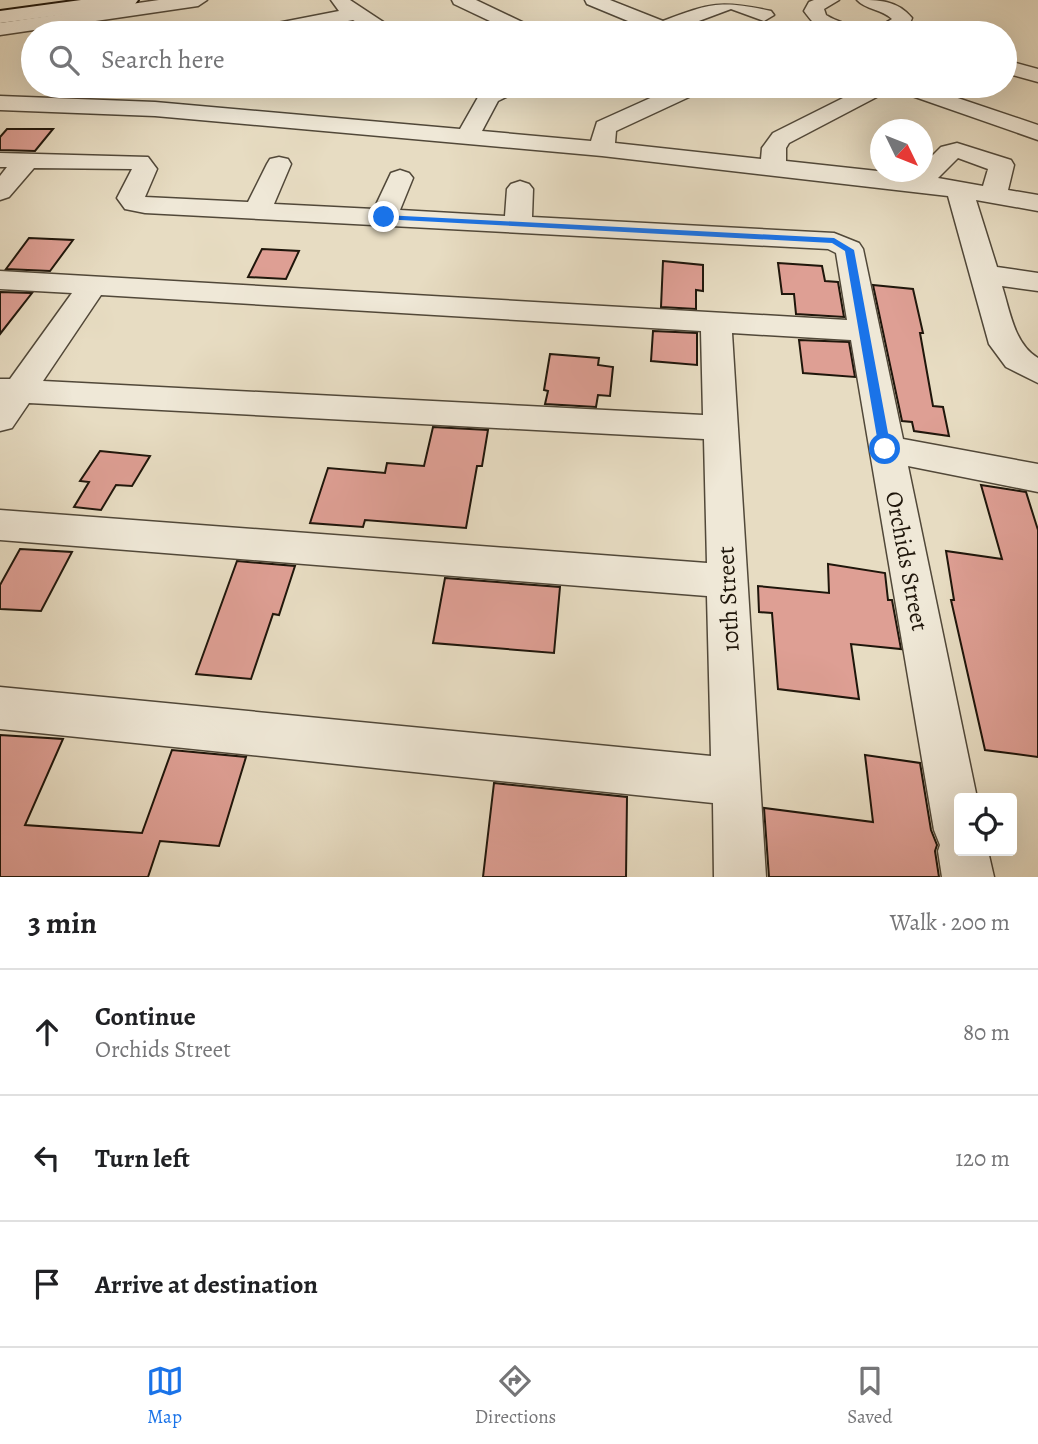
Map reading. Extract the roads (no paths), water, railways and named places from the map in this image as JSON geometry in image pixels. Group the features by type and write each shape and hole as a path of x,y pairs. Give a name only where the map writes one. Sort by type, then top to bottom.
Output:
{"street":[{"path":"0,17 128,0"},
{"path":"110,21 181,11 198,0"},
{"path":"340,0 355,14 368,21"},
{"path":"461,0 505,21"},
{"path":"594,0 639,21"},
{"path":"685,21 728,1 764,15"},
{"path":"822,1 814,11 822,21"},
{"path":"881,1 899,13 902,21"},
{"path":"327,21 355,14"},
{"path":"0,29 21,28"},
{"path":"1017,70 1038,76"},
{"path":"0,103 23,98"},
{"path":"74,98 773,166 920,183 1038,203"},
{"path":"155,108 159,98"},
{"path":"467,138 488,98"},
{"path":"602,149 605,127 668,98"},
{"path":"773,166 774,148 781,138 859,98"},
{"path":"936,98 1038,133"},
{"path":"920,183 950,152 957,150 1002,165 993,195"},
{"path":"0,160 139,162 145,169 130,198 134,203 257,211 518,224 520,190"},
{"path":"0,192 27,160"},
{"path":"257,211 279,164"},
{"path":"384,217 400,178"},
{"path":"960,191 1005,344 1017,360 1038,372"},
{"name":"Orchids Street","path":"518,224 834,241 849,250 954,804"},
{"path":"983,274 1038,282"},
{"path":"0,280 863,331"},
{"path":"6,400 92,286"},
{"name":"10th Street","path":"716,322 740,877"},
{"path":"6,400 720,428"},
{"path":"885,449 1038,478"},
{"path":"0,525 727,581"},
{"path":"0,708 736,782"},
{"path":"964,856 968,877"}]}
